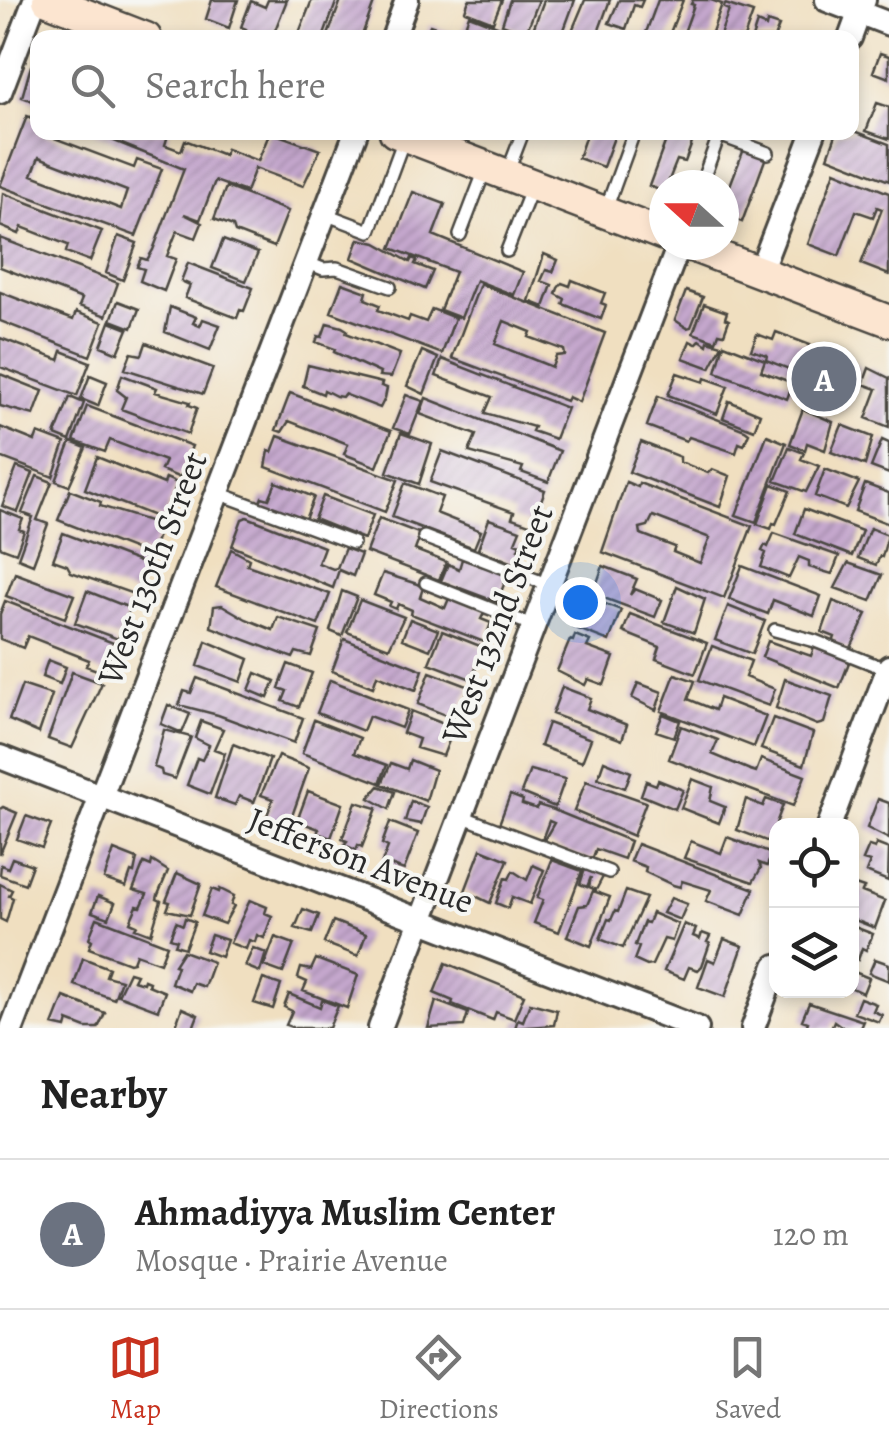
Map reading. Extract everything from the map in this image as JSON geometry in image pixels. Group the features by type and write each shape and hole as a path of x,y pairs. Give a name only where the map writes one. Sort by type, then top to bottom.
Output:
{"main road":[{"path":"48,0 125,30"},
{"path":"422,140 452,148 509,176 649,230"},
{"path":"728,260 889,322"}],"street":[{"path":"0,92 35,0"},
{"path":"396,30 407,0"},
{"path":"827,0 862,6 889,24"},
{"path":"853,30 862,6"},
{"name":"West 130th Street","path":"12,1028 353,140"},
{"path":"760,272 811,140"},
{"name":"West 132nd Street","path":"380,1028 672,260"},
{"path":"833,818 888,669"},
{"name":"Jefferson Avenue","path":"0,757 697,1028"},
{"path":"753,1028 769,985"}],"lane":[{"path":"325,214 370,231 398,140"},
{"path":"507,251 509,176 520,140"},
{"path":"604,212 631,140"},
{"path":"706,170 717,140"},
{"path":"733,140 768,153"},
{"path":"460,236 509,176"},
{"path":"306,262 323,269 337,268 390,288"},
{"path":"218,493 353,543"},
{"path":"424,537 549,585"},
{"path":"426,584 534,626"},
{"path":"775,630 888,669"},
{"path":"462,816 609,872"}],"building":[{"path":"212,0 238,0 229,28 206,19"},
{"path":"268,0 287,0 275,30 241,27 251,1 265,7"},
{"path":"312,0 337,0 326,30 300,30"},
{"path":"341,0 375,0 364,30 330,30"},
{"path":"469,0 502,0 493,22 465,11"},
{"path":"510,0 539,0 527,30 502,24"},
{"path":"544,0 575,0 564,30 533,30"},
{"path":"585,0 610,0 599,30 572,30"},
{"path":"619,0 643,0 640,7 634,5 626,29 609,23"},
{"path":"658,0 683,0 671,30 647,30"},
{"path":"693,0 711,0 722,4 713,30 685,30 694,5"},
{"path":"725,4 753,13 747,30 722,30 729,10 724,8"},
{"path":"469,15 507,30 463,30"},
{"path":"767,22 779,26 777,30 755,30 757,23 766,27"},
{"path":"880,53 889,56 889,78 873,72"},
{"path":"30,69 30,100 22,97"},
{"path":"877,103 889,107 889,139 866,131"},
{"path":"27,116 30,140 59,140 134,168 137,160 162,169 136,236 0,186","holes":["39,157 127,191 121,209 32,175"]},
{"path":"859,133 889,144 889,181 828,157 834,140 859,140"},
{"path":"112,140 167,140 165,145 181,151 185,140 224,155 226,149 258,161 267,140 292,140 320,150 303,186 255,168 246,192 215,181 200,220 184,214 202,223 196,238 177,231 167,256 176,259 164,291 140,281 144,269 137,267 141,258 147,260 153,250 184,169"},
{"path":"584,140 613,140 603,167 578,158"},
{"path":"666,140 693,140 685,162 677,160 673,170 655,170"},
{"path":"744,149 766,157 742,222 739,170 736,170"},
{"path":"835,171 889,193 889,275 861,264 882,209 877,207 873,217 856,211 839,256 808,244"},
{"path":"226,187 288,211 274,247 214,219"},
{"path":"413,192 445,204 433,235 523,272 514,295 476,280 461,318 440,310 455,272 391,248"},
{"path":"3,193 102,231 90,261 66,252 68,245 22,227 19,234 0,226"},
{"path":"118,236 137,243 123,280 106,273"},
{"path":"0,238 118,283 106,316 79,306 82,299 0,267"},
{"path":"359,239 376,243 410,262 412,258 417,260 415,264 433,271 425,289 352,258"},
{"path":"223,240 258,253 246,281 212,268"},
{"path":"544,254 558,260 553,272 546,270 541,281 552,285 544,307 529,301"},
{"path":"188,263 253,288 244,311 240,310 237,318 185,298 190,285 181,281"},
{"path":"572,280 605,293 601,319 563,304 565,299 556,294 558,288 562,283 570,286"},
{"path":"342,283 367,292 365,299 380,305 378,310 408,321 410,316 426,322 432,309 455,318 442,354 331,312"},
{"path":"480,284 605,333 579,402 568,397 566,401 452,358","holes":["504,321 531,332 529,337 564,350 565,355 556,356 552,367 495,344"]},
{"path":"686,291 703,297 691,327 687,328 675,320"},
{"path":"0,292 73,320 76,312 103,322 90,356 0,321"},
{"path":"118,301 139,309 132,328 111,320"},
{"path":"704,304 727,312 725,318 729,320 724,334 719,333 716,341 693,333"},
{"path":"170,307 196,317 193,323 200,326 203,319 220,325 210,350 165,332"},
{"path":"110,322 128,329 118,353 101,346"},
{"path":"327,323 400,354 391,377 379,376 380,373 316,342"},
{"path":"776,332 810,345 799,373 751,350 757,334 773,340"},
{"path":"0,338 59,360 62,351 90,362 77,396 0,367"},
{"path":"700,340 707,345 708,341 722,345 710,368 683,358 690,341 696,344"},
{"path":"146,343 213,368 203,394 125,369 131,353 142,355"},
{"path":"724,344 765,360 761,371 793,383 787,399 716,372"},
{"path":"824,350 860,367 844,409 821,400 831,375 818,367"},
{"path":"422,351 438,358 424,394 407,386"},
{"path":"442,359 567,408 555,439 532,431 534,427 485,413 492,397 436,376"},
{"path":"308,365 382,383 387,388 380,408 344,394 336,396 324,390 323,394 303,386"},
{"path":"869,368 889,378 889,427 866,418 877,389 863,384"},
{"path":"677,373 728,386 717,414 668,395"},
{"path":"0,374 43,391 34,415 0,406"},
{"path":"90,375 107,382 98,406 81,399"},
{"path":"122,375 197,408 188,434 121,409 126,397 117,390"},
{"path":"290,393 391,431 377,467 344,454 348,444 289,421 282,432 276,430"},
{"path":"406,395 423,401 410,434 393,428"},
{"path":"658,396 745,430 749,433 744,445 739,443 736,453 689,437 686,441 647,426"},
{"path":"70,397 84,403 70,441 55,435"},
{"path":"426,398 560,451 548,482 521,472 523,467 469,452 476,435 420,414"},
{"path":"729,401 760,414 754,430 723,418"},
{"path":"87,406 192,446 181,475 161,470 165,461 110,440 105,452 74,441"},
{"path":"803,409 833,422 825,450 807,443 805,450 790,444"},
{"path":"842,425 873,437 865,465 831,452"},
{"path":"0,427 35,441 38,433 65,443 53,477 0,457"},
{"path":"401,433 432,444 419,484 387,472"},
{"path":"767,435 786,443 756,522 736,515"},
{"path":"278,436 398,480 385,512 266,467"},
{"path":"882,440 889,443 889,474 871,467"},
{"path":"71,442 86,448 69,486 56,481"},
{"path":"641,442 708,473 712,469 730,476 720,507 629,472"},
{"path":"789,447 804,453 801,459 819,466 806,492 775,481"},
{"path":"442,451 545,490 532,525 512,518 514,512 430,482"},
{"path":"97,457 164,484 166,478 177,483 164,520 85,489"},
{"path":"17,467 33,473 18,512 2,506"},
{"path":"825,469 859,482 846,508 815,496"},
{"path":"37,476 52,482 37,520 48,524 33,564 18,558 33,517 22,513"},
{"path":"276,482 314,497 304,522 258,507 262,497 269,499"},
{"path":"626,482 638,487 639,483 752,526 724,598 602,552","holes":["653,516 710,538 700,563 673,552 675,547 641,534 640,528 648,526"]},
{"path":"405,483 442,497 436,513 481,531 474,548 392,517"},
{"path":"772,484 790,491 771,529 757,524"},
{"path":"865,484 889,493 889,524 855,511"},
{"path":"70,490 101,502 100,506 162,525 150,556 58,520"},
{"path":"323,496 373,515 364,539 314,519"},
{"path":"804,509 862,531 852,556 795,534"},
{"path":"0,510 23,519 19,529 24,531 16,553 0,547"},
{"path":"247,517 324,547 318,563 333,569 345,548 361,554 353,576 339,570 333,588 232,546 242,519"},
{"path":"379,518 421,534 415,550 446,562 439,580 366,552"},
{"path":"489,519 520,530 515,542 521,550 516,564 478,549"},
{"path":"870,528 888,535 876,565 858,558"},
{"path":"63,533 147,565 136,595 71,572 67,565 53,560"},
{"path":"774,533 839,556 832,574 809,567 809,561 799,557 789,578 761,567 766,553 762,551"},
{"path":"231,549 249,559 247,565 330,594 318,625 216,587"},
{"path":"462,559 509,572 497,602 441,581 448,564 459,569"},
{"path":"848,563 882,575 871,601 835,588"},
{"path":"603,566 637,579 630,595 635,589 662,600 655,617 593,594"},
{"path":"742,566 821,596 814,616 773,600 768,614 729,599"},
{"path":"15,573 74,595 65,618 6,596"},
{"path":"383,573 417,584 423,588 420,597 445,608 450,596 486,609 481,619 491,623 484,642 411,614 412,610 398,604 396,609 389,606 391,602 374,595"},
{"path":"677,586 705,599 694,633 664,622"},
{"path":"87,591 130,608 118,639 75,623"},
{"path":"342,591 357,597 342,636 330,631"},
{"path":"582,595 621,610 609,641 573,627"},
{"path":"360,600 404,617 389,648 347,632"},
{"path":"5,601 116,644 105,673 86,666 89,660 28,636 23,648 0,639 0,614"},
{"path":"833,601 867,614 850,650 833,643 835,637 822,632"},
{"path":"222,605 273,630 278,617 320,631 311,656 296,652 293,658 211,627 214,606"},
{"path":"728,606 765,621 752,654 715,640"},
{"path":"630,614 707,643 695,674 656,659 660,647 623,632"},
{"path":"410,619 438,630 430,650 402,639"},
{"path":"442,631 485,648 471,679 429,663"},
{"path":"575,635 590,641 587,647 614,657 604,685 588,679 585,685 557,671"},
{"path":"344,639 423,670 416,690 377,675 373,687 332,671"},
{"path":"206,641 249,659 241,682 198,666"},
{"path":"768,641 811,656 815,645 850,660 839,688 762,657"},
{"path":"712,646 751,661 745,677 775,689 769,706 699,680"},
{"path":"48,660 66,667 60,684 42,677"},
{"path":"288,664 312,673 299,707 283,701 287,691 279,688"},
{"path":"72,672 102,683 72,748 48,739"},
{"path":"430,672 470,687 455,719 418,704"},
{"path":"256,673 275,681 268,698 249,690"},
{"path":"675,674 695,681 688,699 715,710 719,698 766,716 754,747 661,711"},
{"path":"197,678 303,718 294,743 179,705 184,691 191,693"},
{"path":"785,679 832,696 824,723 817,725 776,708"},
{"path":"330,680 408,710 401,728 369,716 363,731 317,713"},
{"path":"638,683 662,692 656,710 632,698"},
{"path":"22,685 52,695 39,733 9,720"},
{"path":"562,687 591,698 587,709 627,725 622,740 552,714"},
{"path":"168,705 190,714 182,733 161,724"},
{"path":"411,711 454,728 443,756 416,748 419,739 403,733"},
{"path":"663,714 680,721 674,737 656,731"},
{"path":"773,718 813,733 804,765 761,749"},
{"path":"314,720 360,738 354,753 387,765 380,783 302,753"},
{"path":"201,721 223,729 214,749 225,753 210,794 187,785 197,758 202,760 209,745 195,738"},
{"path":"548,723 591,739 582,762 540,746"},
{"path":"681,726 718,740 712,754 750,770 756,772 761,759 805,776 793,806 669,759"},
{"path":"164,730 191,737 175,779 154,767"},
{"path":"233,744 270,759 254,802 239,796 235,805 215,798"},
{"path":"278,756 309,768 287,830 265,821 273,799 261,795"},
{"path":"410,760 435,770 426,801 382,784 391,763 407,769"},
{"path":"604,761 631,772 625,788 598,778"},
{"path":"530,770 565,779 555,807 521,793"},
{"path":"692,779 713,787 710,801 725,807 719,823 681,808"},
{"path":"658,780 683,790 675,809 641,795 646,781 656,785"},
{"path":"586,781 646,802 633,836 574,811"},
{"path":"379,786 395,792 389,809 369,798"},
{"path":"308,791 343,804 331,838 297,821"},
{"path":"510,795 523,800 522,804 554,810 630,841 624,859 596,849 592,860 546,844 544,840 554,823 549,821 541,842 503,828 499,824"},
{"path":"746,799 763,806 766,799 783,805 778,818 769,818 769,842 737,830"},
{"path":"878,799 889,803 889,839 867,828"},
{"path":"411,801 427,807 421,824 405,821"},
{"path":"356,802 377,808 362,847 358,845 356,850 344,845 347,841 342,839"},
{"path":"0,809 17,813 0,854"},
{"path":"26,816 51,825 42,848 17,839"},
{"path":"390,822 418,833 404,870 382,862 388,847 382,844"},
{"path":"727,837 769,853 769,861 767,866 759,863 761,868 753,882 684,858 691,841 721,853"},
{"path":"637,844 754,889 743,915 706,901 711,890 682,881 680,887 645,872 646,867 630,861"},
{"path":"876,844 889,849 888,881 866,872 870,862 863,860 869,846 875,848"},
{"path":"481,849 508,860 490,903 465,891"},
{"path":"114,850 137,859 126,887 104,879"},
{"path":"12,858 32,865 25,884 0,875 1,865 8,868"},
{"path":"552,860 582,871 559,932 534,923 543,900 537,898"},
{"path":"152,861 168,871 158,895 161,901 151,934 130,922 147,894 133,890 144,863 151,866"},
{"path":"533,865 544,870 530,904 512,897 508,908 496,903 505,878 509,879 513,871 527,880"},
{"path":"586,866 605,873 596,890 589,887 591,877 587,887 580,884"},
{"path":"177,873 201,884 190,915 167,910 170,902 166,901"},
{"path":"0,884 12,890 6,922 0,919"},
{"path":"859,886 864,888 862,892 885,901 875,928 859,922"},
{"path":"212,889 234,896 234,906 224,924 202,916"},
{"path":"593,891 610,897 591,946 567,936 579,906 587,905"},
{"path":"626,891 646,898 623,948 600,939"},
{"path":"98,896 115,903 109,918 92,912"},
{"path":"671,898 687,904 680,920 663,913"},
{"path":"250,900 267,907 265,913 272,916 264,938 257,935 255,942 249,940 246,949 230,943"},
{"path":"303,909 319,915 312,933 295,928"},
{"path":"652,913 678,924 672,941 664,939 652,965 647,966 634,960 639,947 635,945"},
{"path":"97,918 167,945 160,963 136,954 129,963 89,948"},
{"path":"185,918 195,922 185,948 175,945 177,940 170,938 176,922 183,925"},
{"path":"333,921 366,934 358,956 324,943"},
{"path":"684,924 696,929 693,936 710,936 710,943 702,966 698,970 689,967 684,979 664,971"},
{"path":"859,929 873,934 866,950 862,948 859,957"},
{"path":"211,935 227,940 221,957 205,951"},
{"path":"275,937 294,944 283,973 264,966"},
{"path":"724,939 743,946 725,997 698,987 708,959 715,962"},
{"path":"253,948 266,953 260,972 245,966"},
{"path":"183,951 213,962 204,987 193,983 190,991 171,983 177,966 174,965"},
{"path":"83,958 109,968 106,976 121,980 114,999 74,985"},
{"path":"316,959 358,975 347,1008 303,991 307,982 298,978 301,968 311,970"},
{"path":"875,959 889,964 889,981 869,973"},
{"path":"446,963 524,995 514,1019 496,1012 493,1020 434,993"},
{"path":"129,972 136,974 133,980 144,980 165,992 158,1010 118,995"},
{"path":"859,974 869,978 863,993 859,991"},
{"path":"263,979 281,985 273,1009 254,1003"},
{"path":"289,994 320,1007 322,1000 338,1006 329,1028 286,1025 292,1011 284,1007"},
{"path":"64,997 105,1013 98,1028 68,1021 66,1028 53,1025"},
{"path":"860,998 876,1004 873,1011 882,1015 879,1022 854,1013"},
{"path":"436,1001 468,1013 464,1026 428,1028"},
{"path":"530,1003 557,1010 554,1025 515,1028 518,1019 523,1021"},
{"path":"809,1003 863,1021 860,1028 844,1028 834,1021 831,1028 806,1028 808,1022 802,1020"},
{"path":"182,1008 198,1015 193,1028 175,1028"}],"place":[{"name":"Ahmadiyya Muslim Center","path":"824,379"}]}
